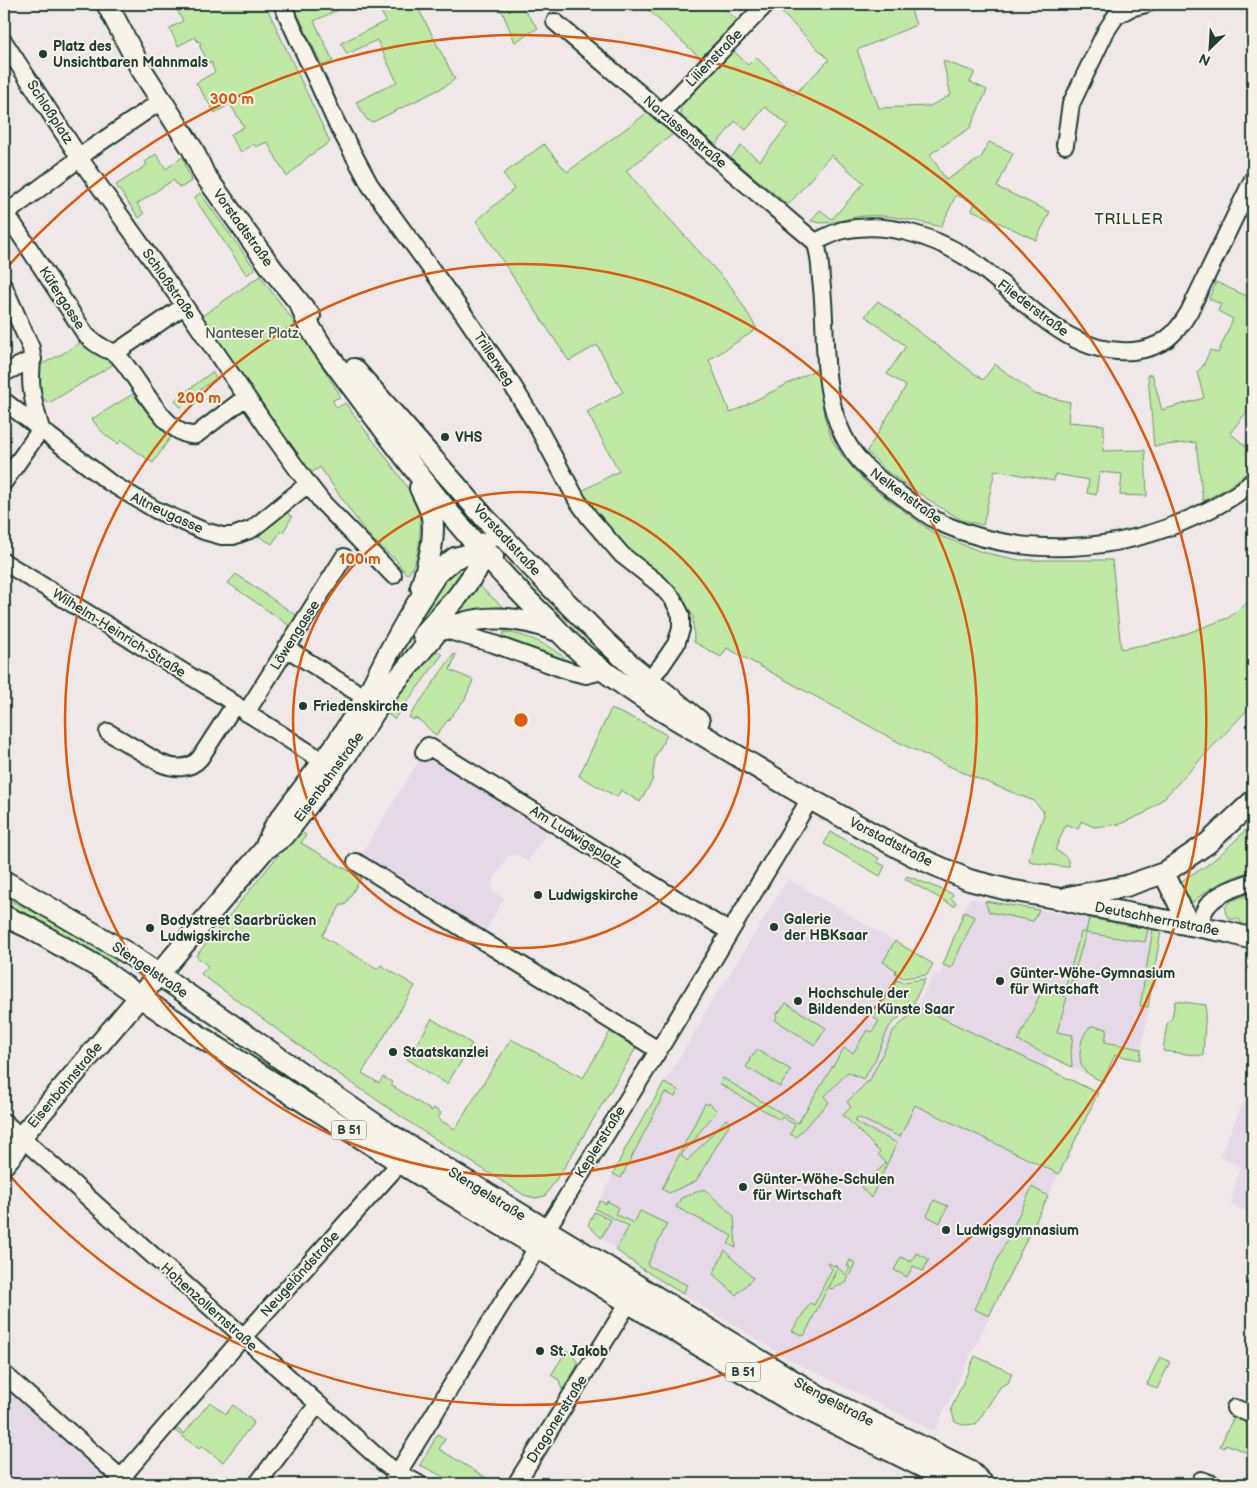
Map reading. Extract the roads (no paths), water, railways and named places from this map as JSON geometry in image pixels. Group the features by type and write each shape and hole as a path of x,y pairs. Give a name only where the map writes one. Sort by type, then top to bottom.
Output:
{"main road":[{"path":"107,4 157,104"},
{"name":"Vorstadtstraße","path":"157,104 193,150 204,174 301,306 484,517 605,641 642,686"},
{"name":"Vorstadtstraße","path":"301,306 308,324 321,345 448,512 519,594 603,671 642,686 710,730 734,753 810,799 905,851 969,880 1010,890 1061,899"},
{"path":"387,433 392,446 418,484 432,517 430,553 416,604"},
{"path":"391,687 401,666 414,647 481,564 484,554 484,517"},
{"path":"416,604 444,566 455,558 484,554 514,566 539,587 583,631 605,641"},
{"name":"Eisenbahnstraße","path":"4,1164 15,1151 12,1141 158,976 264,850 275,826 324,762 366,698 416,604"},
{"path":"442,629 470,621 495,618 524,621 560,632"},
{"name":"Eisenbahnstraße","path":"264,850 278,841 289,830 347,754 391,687 442,629"},
{"path":"1061,899 1126,886 1164,873 1208,843 1253,801"},
{"path":"1164,873 1193,926"},
{"name":"Stengelstraße","path":"4,883 18,899 50,907 128,954 541,1238 629,1302 792,1402 957,1484"},
{"name":"Deutschherrnstraße","path":"1061,899 1253,939"},
{"name":"Stengelstraße","path":"4,916 30,928 98,967 194,1033 400,1163 541,1238 819,1396 969,1470 983,1484"}],"street":[{"name":"Trillerweg","path":"282,4 336,122 370,185 511,383 536,424 577,500 589,517 622,555 659,584 673,599 681,615 681,629 676,644 668,657 642,686"},
{"name":"Lilienstraße","path":"662,112 766,4"},
{"path":"1065,145 1071,104 1106,31 1116,16 1130,8 1146,4"},
{"name":"Narzissenstraße","path":"555,22 815,242"},
{"name":"Schloßplatz","path":"4,42 80,158 157,104"},
{"path":"5,214 80,158"},
{"name":"Schloßstraße","path":"80,158 187,310 304,487 322,502 394,575"},
{"name":"Fliederstraße","path":"815,242 837,232 858,228 887,228 938,242 965,256 1044,319 1074,338 1092,346 1108,350 1145,350 1154,348 1164,342 1182,324 1253,179"},
{"name":"Küfergasse","path":"5,214 86,335 104,348 115,353"},
{"name":"Nelkenstraße","path":"815,242 818,252 823,296 828,385 834,413 843,434 853,453 874,476 941,523 971,534 1002,542 1048,548 1091,547 1151,533 1184,522 1216,507 1246,487 1253,480"},
{"path":"4,287 31,348 33,359 31,374 32,397 41,429 4,482"},
{"path":"187,310 115,353 156,410 182,432 196,435 246,397"},
{"path":"4,373 33,359"},
{"name":"Altneugasse","path":"4,401 109,482 156,510 204,531 222,536 233,536 252,528 304,487"},
{"name":"Löwengasse","path":"240,708 286,648 344,557"},
{"name":"Wilhelm-Heinrich-Straße","path":"5,566 240,708 324,762"},
{"path":"442,629 494,644 569,671 586,675 603,671"},
{"path":"286,648 366,698"},
{"path":"108,732 160,763 169,767 180,768 196,763 240,708"},
{"name":"Am Ludwigsplatz","path":"424,752 428,746 730,932"},
{"name":"Keplerstraße","path":"394,1479 524,1270 541,1238 658,1050 810,799"},
{"path":"356,862 658,1050"},
{"path":"1193,926 1209,903 1220,895 1253,880"},
{"name":"Hohenzollernstraße","path":"4,1122 12,1141 243,1337 384,1463 394,1479 419,1484"},
{"name":"Neugeländstraße","path":"126,1481 243,1337 400,1163"},
{"name":"Dragonerstraße","path":"516,1484 629,1302"},
{"path":"4,1374 126,1481"},
{"path":"257,1484 318,1404"},
{"path":"1235,1408 1253,1415"}],"place":[{"name":"Platz des Unsichtbaren Mahnmals","path":"43,54"},
{"name":"VHS","path":"445,437"},
{"name":"Friedenskirche","path":"303,706"},
{"name":"Ludwigskirche","path":"538,895"},
{"name":"Galerie der HBKsaar","path":"774,927"},
{"name":"Bodystreet Saarbrücken Ludwigskirche","path":"150,928"},
{"name":"Günter-Wöhe-Gymnasium für Wirtschaft","path":"1000,981"},
{"name":"Hochschule der Bildenden Künste Saar","path":"798,1001"},
{"name":"Staatskanzlei","path":"393,1052"},
{"name":"Günter-Wöhe-Schulen für Wirtschaft","path":"743,1187"},
{"name":"Ludwigsgymnasium","path":"946,1230"},
{"name":"St. Jakob","path":"540,1351"}],"district":[{"name":"TRILLER","path":"1129,219"}],"park label":[{"name":"Nanteser Platz","path":"252,333"}]}
